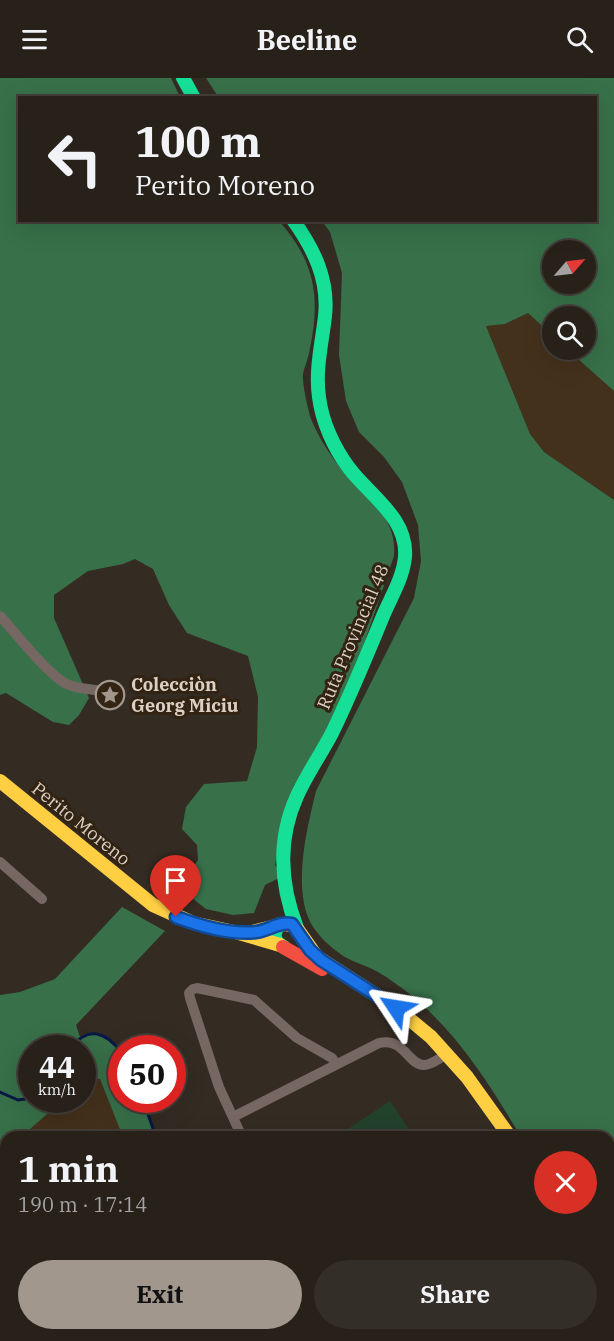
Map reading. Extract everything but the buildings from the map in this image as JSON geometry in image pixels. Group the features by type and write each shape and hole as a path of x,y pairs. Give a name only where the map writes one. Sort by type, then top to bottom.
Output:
{"main road":[{"path":"183,78 193,96"},
{"name":"Ruta Provincial 48","path":"294,222 313,248 319,261 324,284 326,314 317,378 324,417 347,466 361,484 394,516 402,530 405,543 400,574 378,629 336,726 290,813 283,846 278,935 385,1007 444,1055 472,1084 506,1131"},
{"name":"Perito Moreno","path":"1,785 153,905 184,920 239,933 262,932 278,935"},
{"name":"Ruta Provincial 48","path":"283,876 289,909 297,929 317,957 396,1008 424,1030 497,1131"},
{"path":"289,923 297,929 298,939 289,947 278,935 289,923"}],"street":[{"path":"0,616 64,683 77,687 120,692"},
{"path":"0,862 42,899"},
{"path":"239,1131 219,1087 190,998 189,993 193,989 254,1000 294,1035 340,1062"},
{"path":"233,1117 383,1042 397,1045 420,1064 428,1065 444,1055"}],"shaded area":[{"path":"528,313 542,326 542,360 579,360 614,391 614,500 544,452 530,434 486,326 505,324"},
{"path":"96,1078 100,1078 108,1099 108,1113 114,1113 121,1131 28,1131 48,1113 96,1113"}],"green space":[{"path":"0,78 171,78 180,96 18,96 18,222 280,222 300,250 312,280 315,312 303,374 311,419 332,457 387,521 394,542 394,556 336,726 277,856 275,865 283,876 265,885 254,913 233,915 206,909 187,894 187,875 198,860 197,845 182,829 186,807 204,784 247,781 257,747 258,697 248,656 187,633 169,605 153,569 135,559 123,564 88,571 54,595 54,618 89,698 79,715 69,725 53,722 6,693 0,695"},
{"path":"206,78 614,78 614,391 579,360 596,360 596,306 542,306 542,326 528,313 505,324 486,326 530,434 544,452 614,500 614,1131 517,1131 459,1044 429,1011 387,978 349,959 329,945 308,917 302,887 303,854 316,791 414,598 421,561 418,525 402,482 384,457 359,432 346,401 339,355 342,273 330,232 323,222 597,222 597,96 218,96"},
{"path":"122,907 165,931 76,1025 79,1035 18,1035 18,1113 48,1113 28,1131 0,1131 0,995 20,992 55,979"},
{"path":"98,1034 108,1039 108,1099 100,1079 96,1078 96,1035 87,1035"},
{"path":"390,1101 410,1131 345,1131"},
{"path":"113,1113 148,1113 154,1131 121,1131"}],"waterway":[{"path":"87,1035 97,1034 108,1039"},
{"path":"0,1092 18,1100"},
{"path":"148,1113 154,1131"}],"traffic: fast":[{"path":"183,78 193,96"},
{"path":"294,222 318,265 325,290 326,303 319,356 318,387 326,425 338,452 349,468 394,519 404,543 405,557 399,580 346,704 297,796 286,829 284,878 297,928"},
{"path":"280,924 275,937 284,947"}],"traffic: slow":[{"path":"0,781 153,905 193,923 280,945"},
{"path":"248,933 284,924 294,926 298,932"},
{"path":"298,930 317,957 396,1008 431,1037 467,1077 506,1131"}],"traffic: jam":[{"path":"283,947 322,969"}],"place":[{"name":"Colecciòn Georg Miciu","path":"110,695"}],"route":[{"path":"176,917 239,933 262,932 283,923 292,924 317,957 396,1008"}]}
